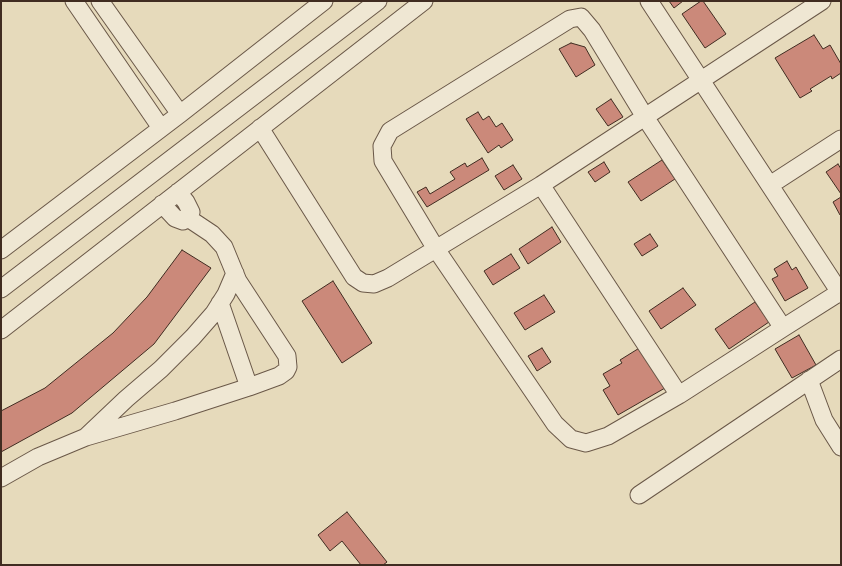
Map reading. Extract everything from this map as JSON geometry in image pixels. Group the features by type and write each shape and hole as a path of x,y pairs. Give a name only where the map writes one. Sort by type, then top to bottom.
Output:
{"street":[{"path":"74,1 161,128"},
{"path":"100,1 180,114"},
{"path":"1,250 180,114 324,1"},
{"path":"1,289 378,1"},
{"path":"1,330 424,1"},
{"path":"649,1 840,293 679,395 608,436 586,443 571,438 555,424 436,249 383,161 382,146 390,131 570,19 581,17 592,30 645,117 783,328"},
{"path":"260,128 354,277 363,283 374,284 388,278 541,185 822,1"},
{"path":"106,46 124,35"},
{"path":"770,185 841,139"},
{"path":"541,185 679,395"},
{"path":"162,204 175,218 183,221 188,218 191,212 186,202 178,192"},
{"path":"1,478 38,457 86,437 175,411 249,387 279,376 286,371 288,363 286,356 235,273 224,247 212,234 188,218"},
{"path":"86,437 126,399 161,369 193,337 214,313 226,294 235,273"},
{"path":"220,303 249,387"},
{"path":"639,495 841,359"},
{"path":"809,380 824,420 841,447"}],"building":[{"path":"669,1 683,1 674,8"},
{"path":"703,1 726,34 705,48 682,14"},
{"path":"814,35 823,49 830,45 841,64 841,73 832,79 831,76 810,89 812,91 800,98 775,58"},
{"path":"571,43 585,47 595,65 576,77 559,49"},
{"path":"611,99 623,117 608,126 596,109"},
{"path":"478,112 483,120 489,116 496,127 502,123 513,140 501,148 499,145 488,153 466,119"},
{"path":"482,158 489,170 427,207 417,192 426,187 430,194 455,179 450,172 465,163 467,167"},
{"path":"662,160 675,179 641,201 628,182"},
{"path":"604,162 610,172 595,182 588,172"},
{"path":"838,164 841,169 841,194 826,172"},
{"path":"513,165 522,179 504,190 495,176"},
{"path":"841,197 841,215 840,215 833,202"},
{"path":"552,227 561,242 528,264 519,249"},
{"path":"650,234 658,246 642,256 634,244"},
{"path":"182,250 211,268 154,344 72,413 1,452 1,411 45,388 113,333 147,297"},
{"path":"511,254 520,268 493,285 484,271"},
{"path":"787,261 792,270 796,267 808,288 785,301 772,279 778,276 774,269"},
{"path":"333,281 372,343 342,363 302,301"},
{"path":"683,288 696,305 661,329 649,311"},
{"path":"544,295 555,312 525,330 514,313"},
{"path":"755,302 769,322 729,349 715,329"},
{"path":"799,335 816,365 792,378 775,349"},
{"path":"641,347 665,388 618,415 603,390 610,386 603,374 622,363 620,360"},
{"path":"542,348 551,362 537,371 528,356"},
{"path":"347,512 387,562 383,565 361,565 342,541 330,551 318,535"}]}
